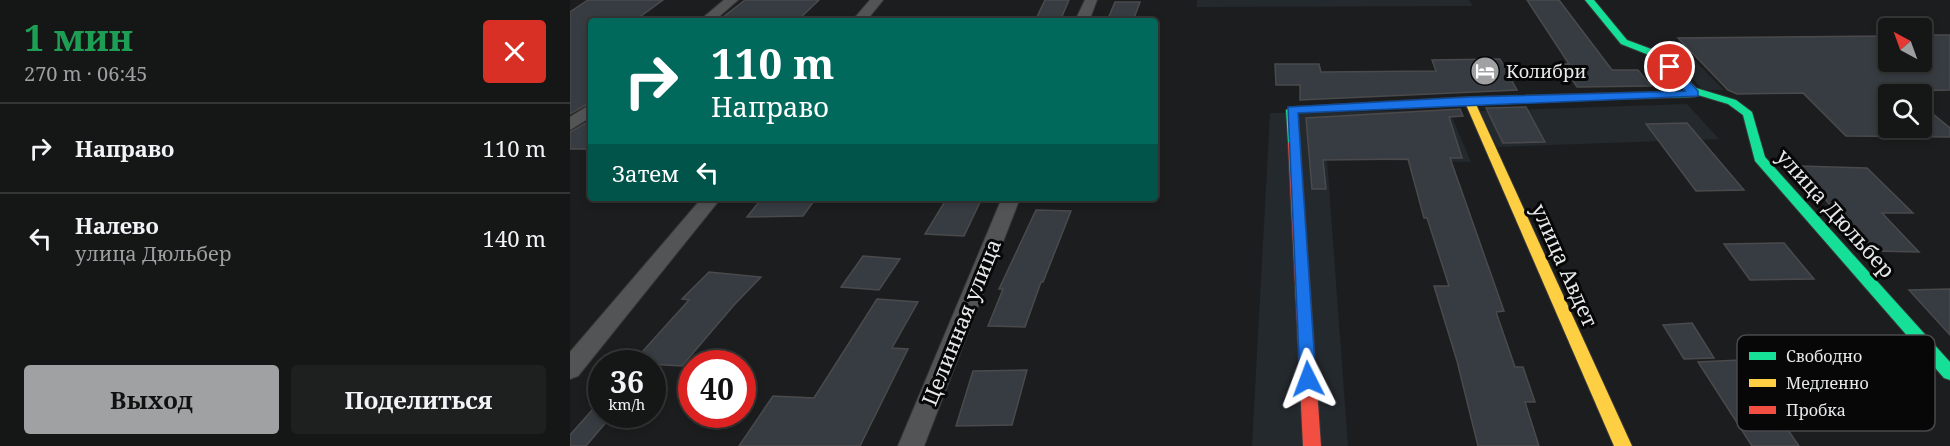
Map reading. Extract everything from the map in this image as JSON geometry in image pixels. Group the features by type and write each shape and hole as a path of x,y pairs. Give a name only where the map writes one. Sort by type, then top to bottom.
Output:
{"street":[{"path":"710,18 732,0"},
{"path":"862,18 877,0"},
{"path":"1083,18 1091,0"},
{"name":"улица Дюльбер","path":"1589,0 1624,42 1658,55 1692,90 1732,102 1748,114 1759,159 1916,335"},
{"path":"1312,446 1292,110 1469,100 1694,94 1692,90"},
{"name":"улица Авдет","path":"1469,100 1623,446"},
{"path":"570,125 588,111"},
{"path":"570,369 710,201"},
{"name":"Целинная улица","path":"910,446 1010,201"},
{"name":"улица Дюльбер","path":"1935,356 1950,373"}],"shaded area":[{"path":"1197,0 1469,0 1473,6 1197,7"},
{"path":"1692,58 1724,90 1703,90 1674,59"},
{"path":"1687,104 1719,139 1497,147 1480,111"},
{"path":"1449,110 1471,162 1327,159 1348,446 1252,446 1270,113"}],"building":[{"path":"588,0 663,0 638,18 588,18 588,104 570,114 570,12"},
{"path":"745,0 819,0 800,18 722,18"},
{"path":"1045,0 1069,0 1061,18 1036,18"},
{"path":"1527,0 1559,0 1612,70 1638,70 1651,86 1577,87 1562,64 1569,64"},
{"path":"1115,2 1140,2 1134,18 1108,18"},
{"path":"1932,35 1950,35 1950,90 1932,90 1932,84 1878,84 1878,136 1846,136 1803,93 1737,94 1728,90 1678,38 1878,36 1878,72 1932,72"},
{"path":"1500,59 1517,90 1300,100 1300,85 1276,85 1275,64 1319,64 1321,72 1436,71 1432,60"},
{"path":"1526,107 1545,142 1503,143 1486,108"},
{"path":"1460,109 1463,116 1449,117 1462,158 1450,158 1504,311 1496,312 1515,367 1523,367 1535,402 1525,402 1539,446 1478,446 1457,361 1434,286 1449,286 1427,218 1424,218 1408,159 1323,160 1326,189 1312,189 1306,118"},
{"path":"1932,113 1950,128 1950,137 1932,137"},
{"path":"588,122 588,149 570,149 570,132"},
{"path":"1687,123 1744,190 1696,191 1646,124"},
{"path":"1799,166 1867,168 1913,213 1882,213 1919,252 1874,251 1841,214 1837,214"},
{"path":"760,201 814,201 803,216 747,217"},
{"path":"945,201 981,201 964,236 925,234"},
{"path":"1036,210 1071,211 1025,327 988,326 1003,289 999,289"},
{"path":"1784,243 1814,279 1750,280 1724,244"},
{"path":"863,256 900,259 879,290 841,287"},
{"path":"709,272 761,277 696,350 678,350 678,366 666,365 666,350 644,350 689,300 682,299"},
{"path":"1950,289 1950,335 1909,290"},
{"path":"877,299 918,302 892,348 908,349 860,446 739,446 751,428 756,428 756,421 773,396 814,398"},
{"path":"1692,323 1714,358 1684,359 1663,325"},
{"path":"1737,360 1737,423 1698,362"},
{"path":"1027,370 1012,425 956,426 973,371"},
{"path":"588,415 588,428 601,428 586,446 570,446 570,435"},
{"path":"1742,431 1789,431 1799,446 1752,446"}],"traffic: fast":[{"path":"1589,0 1624,42 1658,55 1692,90 1732,102 1748,114 1759,158 1916,335"},
{"path":"1294,143 1292,110 1469,100 1694,94 1692,90"},
{"path":"1935,356 1950,373"}],"traffic: slow":[{"path":"1469,100 1623,446"}],"traffic: jam":[{"path":"1294,143 1312,446"}],"place":[{"name":"Колибри","path":"1485,71"}],"route":[{"path":"1308,379 1292,110 1469,100 1694,94 1670,67"}]}
